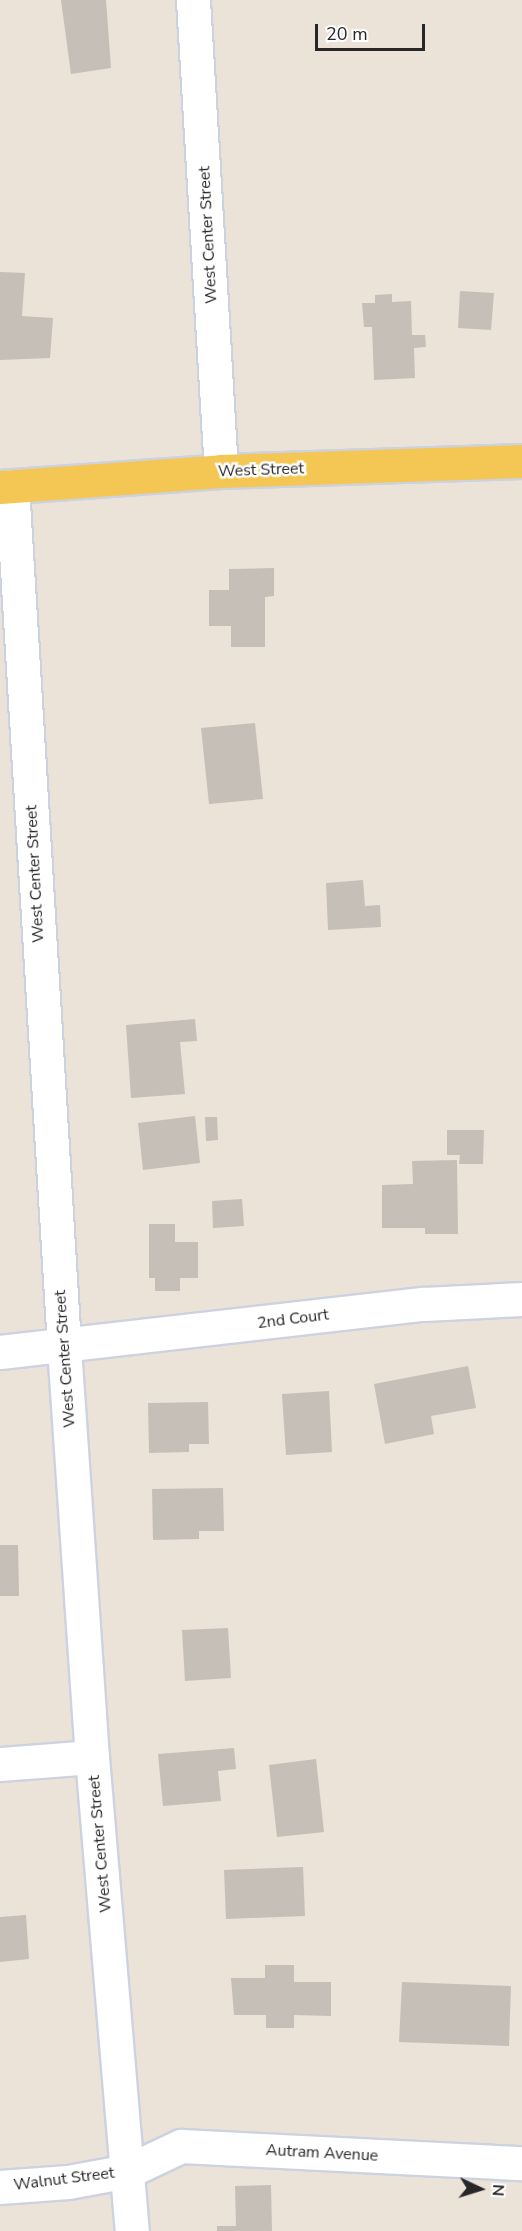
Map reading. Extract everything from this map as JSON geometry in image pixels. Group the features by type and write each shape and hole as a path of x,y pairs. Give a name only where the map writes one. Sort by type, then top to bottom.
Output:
{"main road":[{"name":"West Street","path":"6,486 221,471 522,461"}],"street":[{"name":"West Center Street","path":"193,0 221,471"},
{"name":"West Center Street","path":"6,486 92,1756 132,2231"},
{"name":"2nd Court","path":"0,1352 64,1347 424,1304 522,1299"},
{"path":"0,1764 92,1756"},
{"name":"Autram Avenue","path":"128,2171 181,2146 522,2163"},
{"name":"Walnut Street","path":"0,2187 68,2182 128,2171"}],"building":[{"path":"61,0 106,0 111,68 71,74"},
{"path":"0,272 25,273 22,316 53,318 50,358 0,360"},
{"path":"460,291 494,293 491,330 458,328"},
{"path":"392,294 392,302 411,301 412,335 425,335 426,347 414,348 415,378 374,380 372,327 364,327 362,303 375,303 375,295"},
{"path":"274,568 274,596 265,597 265,647 231,647 231,626 209,626 209,590 229,590 229,569"},
{"path":"255,723 263,799 209,804 201,728"},
{"path":"363,880 365,906 380,905 381,927 328,930 326,883"},
{"path":"195,1019 197,1041 180,1042 185,1094 131,1098 126,1025"},
{"path":"195,1116 200,1163 143,1170 138,1123"},
{"path":"205,1117 217,1117 218,1140 206,1141"},
{"path":"447,1130 484,1130 483,1164 459,1164 460,1155 447,1155"},
{"path":"457,1160 458,1234 425,1234 425,1228 382,1228 382,1185 413,1184 412,1161"},
{"path":"242,1199 244,1226 213,1228 212,1201"},
{"path":"149,1224 175,1224 175,1242 198,1242 198,1278 180,1278 180,1291 155,1291 155,1278 149,1278"},
{"path":"468,1366 476,1408 431,1416 434,1434 385,1444 374,1384"},
{"path":"329,1391 332,1452 286,1455 282,1394"},
{"path":"208,1402 209,1444 189,1444 189,1452 149,1453 148,1403"},
{"path":"223,1488 224,1531 199,1531 199,1539 153,1540 152,1489"},
{"path":"0,1545 18,1545 19,1596 0,1596"},
{"path":"228,1628 231,1678 185,1681 182,1630"},
{"path":"234,1748 236,1769 218,1771 221,1801 163,1806 158,1754"},
{"path":"316,1759 324,1832 277,1837 269,1765"},
{"path":"303,1867 305,1916 226,1919 224,1870"},
{"path":"26,1915 29,1959 0,1962 0,1917"},
{"path":"265,1965 294,1965 294,1982 331,1982 331,2016 294,2015 294,2028 266,2028 266,2015 234,2015 231,1978 265,1978"},
{"path":"402,1982 511,1986 509,2046 399,2042"},
{"path":"271,2185 272,2231 217,2231 217,2226 236,2226 235,2186"}]}
